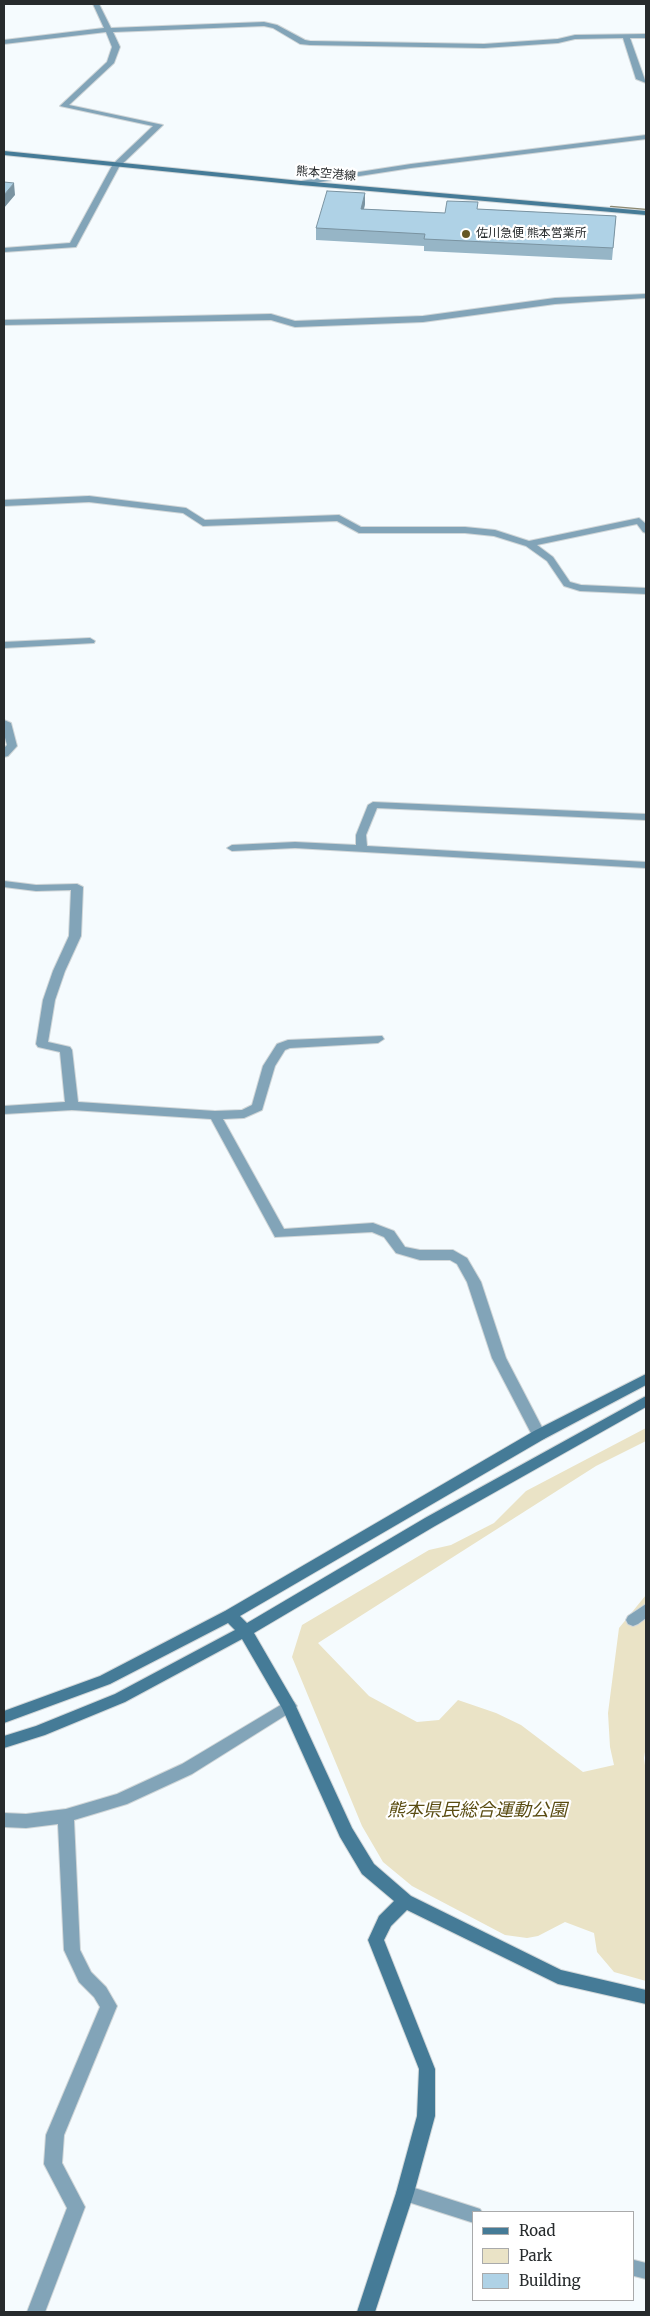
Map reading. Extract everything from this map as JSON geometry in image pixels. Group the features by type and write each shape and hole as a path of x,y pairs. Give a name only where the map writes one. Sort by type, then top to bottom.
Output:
{"street":[{"path":"4,250 73,245 116,166 159,125 64,106 110,63 114,56 116,48 96,4"},
{"path":"4,42 109,30 264,24 275,26 302,42 310,43 466,46 558,41 575,37 646,36"},
{"path":"626,37 640,79 646,82"},
{"path":"301,183 411,166 646,137"},
{"name":"熊本空港線","path":"4,153 116,166 646,213"},
{"path":"4,323 271,317 295,324 423,319 555,302 646,296"},
{"path":"4,503 89,499 118,501 186,511 203,523 339,518 359,530 465,530 495,533 529,544 550,559 567,584 580,588 646,591"},
{"path":"529,544 639,521 646,530"},
{"path":"4,645 90,641"},
{"path":"4,723 6,723 12,746 4,754"},
{"path":"362,850 361,835 373,804 646,817"},
{"path":"232,848 295,845 646,865"},
{"path":"4,884 36,888 76,887 75,936 59,971 49,1000 42,1044 66,1050 72,1106"},
{"path":"4,1110 72,1106 215,1115 244,1114 258,1107 269,1066 281,1047 288,1044 378,1039"},
{"path":"215,1115 280,1234 373,1227 389,1234 401,1250 420,1255 452,1254 462,1261 474,1282 499,1358 539,1435"},
{"path":"4,1717 105,1680 230,1616 539,1435 646,1379"},
{"path":"4,1742 40,1731 120,1698 245,1631 430,1522 646,1401"},
{"path":"633,1620 646,1610"},
{"path":"230,1616 245,1631 289,1706 346,1832 368,1869 405,1901 558,1977 646,1997"},
{"path":"4,1820 26,1821 66,1816 121,1799 187,1768 289,1706"},
{"path":"36,2312 76,2207 53,2164 55,2135 109,2006 100,1992 85,1977 72,1950 66,1816"},
{"path":"366,2312 405,2193 426,2116 427,2069 376,1940 385,1921 405,1901"},
{"path":"405,2193 472,2214"}],"green space":[{"name":"熊本県民総合運動公園","path":"646,1428 646,1441 596,1466 318,1643 369,1696 417,1722 439,1720 458,1700 496,1713 521,1725 583,1772 614,1765 610,1747 608,1713 619,1628 646,1595 646,1746 644,1758 646,1773 646,1981 614,1972 597,1952 594,1933 565,1922 538,1936 527,1938 505,1935 412,1886 383,1862 362,1826 292,1657 302,1625 429,1550 451,1545 494,1523 526,1491"}],"building":[{"path":"4,182 14,183 4,195"},
{"name":"佐川急便 熊本営業所","path":"327,191 365,193 361,209 445,213 447,201 478,202 477,209 616,216 613,248 424,239 425,234 316,228"}],"waterway":[{"path":"611,207 646,210"}],"place":[{"name":"佐川急便 熊本営業所","path":"466,234"}]}
